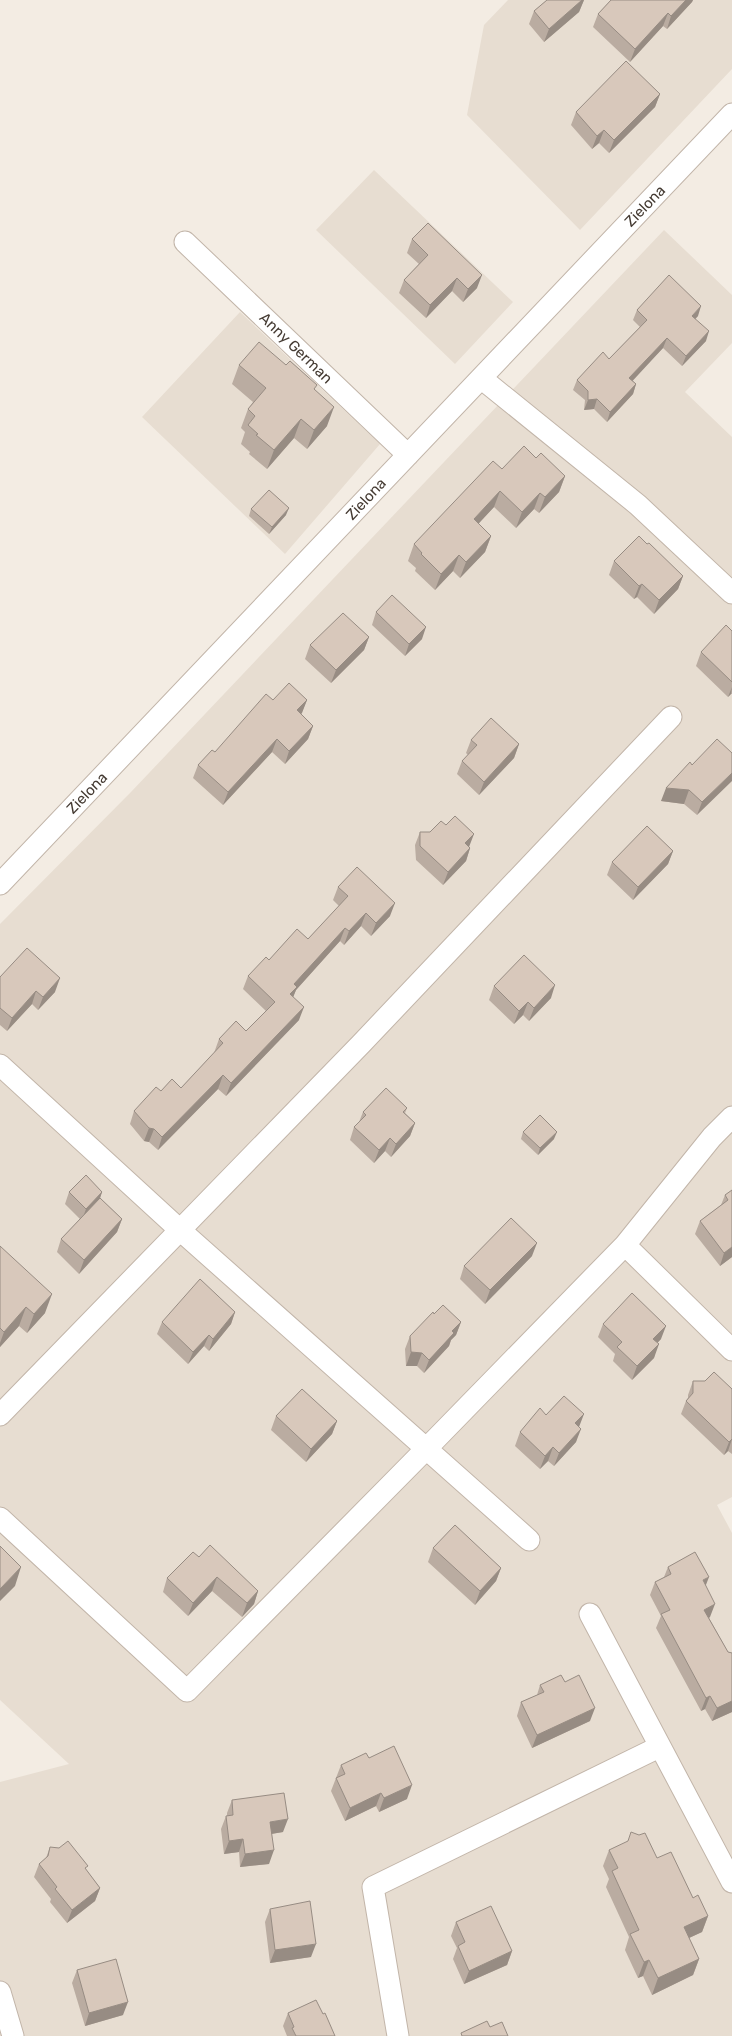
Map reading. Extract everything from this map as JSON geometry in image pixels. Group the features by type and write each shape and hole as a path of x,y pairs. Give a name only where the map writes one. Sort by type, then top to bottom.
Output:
{"street":[{"name":"Zielona","path":"0,884 732,114"},
{"name":"Anny German","path":"185,242 408,455"},
{"path":"481,378 638,505 732,593"},
{"path":"0,1414 361,1044 671,717"},
{"path":"0,1065 180,1230 530,1540"},
{"path":"0,1518 187,1692 625,1245 712,1137 732,1117"},
{"path":"625,1245 732,1350"},
{"path":"590,1614 732,1882"},
{"path":"398,2036 373,1888 659,1747"},
{"path":"0,1992 13,2036"}],"shaded area":[{"path":"508,0 732,0 732,69 580,230 467,115 484,25"},
{"path":"374,170 513,302 455,364 316,230"},
{"path":"664,230 732,295 732,343 685,392 732,437 732,1497 717,1505 732,1533 732,2036 0,2036 0,1782 69,1764 0,1700 0,924 131,792"},
{"path":"240,312 380,444 285,554 142,417"}],"building":[{"path":"547,0 582,0 549,29 534,11"},
{"path":"611,0 686,0 671,16 668,13 635,49 598,14"},
{"path":"626,61 660,94 614,140 604,130 597,136 576,112"},
{"path":"428,223 482,275 468,289 457,278 430,305 404,280 428,255 412,239"},
{"path":"669,275 701,306 692,316 709,331 686,356 667,338 629,378 636,384 610,412 597,399 588,400 588,391 577,380 603,352 609,359 647,320 637,310"},
{"path":"259,342 286,365 290,361 317,385 314,389 334,407 314,430 301,419 274,450 256,435 258,434 248,425 255,416 248,409 266,388 239,365"},
{"path":"524,446 536,458 541,453 565,476 545,497 540,493 522,512 500,491 474,519 491,536 466,562 459,555 441,574 414,544 493,461 502,469"},
{"path":"269,490 289,508 272,527 251,509"},
{"path":"639,536 647,544 649,543 683,576 659,600 642,584 639,586 614,561"},
{"path":"392,595 426,627 409,644 376,612"},
{"path":"343,613 369,637 336,670 310,645"},
{"path":"726,625 732,631 732,682 701,652"},
{"path":"289,683 307,700 297,710 313,726 289,751 277,739 228,792 198,765 212,750 215,752 266,694 273,700"},
{"path":"491,718 519,744 484,782 462,761 477,745 471,740"},
{"path":"717,739 732,753 732,773 702,802 689,790 666,788 690,762 692,765"},
{"path":"455,816 474,834 465,843 470,848 448,872 420,846 420,832 430,832 441,821 446,825"},
{"path":"647,826 673,851 638,887 612,862"},
{"path":"357,867 395,903 376,923 366,913 349,931 345,928 294,984 297,987 290,994 304,1007 231,1083 223,1075 162,1137 154,1129 149,1128 134,1111 156,1087 161,1091 172,1079 181,1088 223,1043 219,1039 236,1021 246,1031 275,1002 248,976 266,957 269,960 297,929 308,939 348,896 338,887"},
{"path":"27,948 60,978 43,997 36,991 12,1018 0,1008 0,977"},
{"path":"524,955 555,985 534,1008 528,1002 519,1011 494,986"},
{"path":"386,1088 407,1108 403,1112 415,1123 396,1144 390,1138 379,1150 354,1127 366,1115 363,1112"},
{"path":"540,1115 557,1132 540,1148 523,1132"},
{"path":"86,1175 102,1192 86,1209 69,1192"},
{"path":"732,1190 732,1247 724,1253 700,1221 728,1200 725,1195"},
{"path":"100,1198 122,1219 84,1260 61,1239"},
{"path":"511,1218 537,1243 490,1290 464,1266"},
{"path":"0,1246 52,1294 34,1314 26,1307 4,1332 0,1328"},
{"path":"200,1279 235,1312 213,1339 209,1335 193,1352 162,1322"},
{"path":"632,1293 666,1326 653,1339 659,1344 637,1366 617,1347 622,1342 603,1324"},
{"path":"443,1305 461,1322 452,1331 454,1333 429,1360 422,1353 411,1352 410,1336 433,1312 434,1314"},
{"path":"714,1372 732,1389 732,1439 729,1442 686,1401 693,1393 693,1381 705,1381"},
{"path":"302,1389 337,1421 311,1449 276,1416"},
{"path":"564,1396 584,1414 575,1423 581,1429 559,1453 553,1447 545,1456 520,1432 540,1408 546,1415"},
{"path":"455,1525 501,1568 480,1591 433,1548"},
{"path":"210,1545 258,1591 247,1603 217,1577 193,1603 167,1578 193,1552 199,1557"},
{"path":"0,1546 21,1567 0,1589"},
{"path":"695,1552 709,1577 703,1580 715,1604 704,1610 728,1652 732,1653 732,1701 717,1708 710,1696 706,1698 661,1614 670,1610 655,1582 671,1574 668,1567"},
{"path":"561,1675 565,1682 579,1675 595,1708 537,1735 521,1702 544,1692 540,1685"},
{"path":"394,1746 412,1785 384,1798 381,1793 350,1808 336,1778 345,1774 341,1765 366,1753 369,1758"},
{"path":"284,1793 288,1819 270,1822 274,1850 245,1854 243,1839 229,1841 226,1816 233,1815 232,1800"},
{"path":"631,1832 639,1835 645,1833 657,1858 671,1852 693,1898 698,1895 708,1916 684,1927 699,1959 658,1978 649,1960 644,1962 630,1934 639,1930 612,1871 618,1868 609,1850 628,1841"},
{"path":"68,1841 88,1866 85,1868 100,1888 72,1910 55,1889 57,1887 39,1864 48,1856 50,1847 59,1848"},
{"path":"310,1901 316,1944 275,1950 270,1909"},
{"path":"491,1906 512,1951 469,1971 458,1946 465,1942 456,1922"},
{"path":"116,1959 128,2002 89,2013 77,1970"},
{"path":"316,2000 323,2014 325,2013 335,2036 296,2036 288,2013"},
{"path":"487,2021 490,2027 502,2022 508,2036 462,2036 461,2033"}]}
